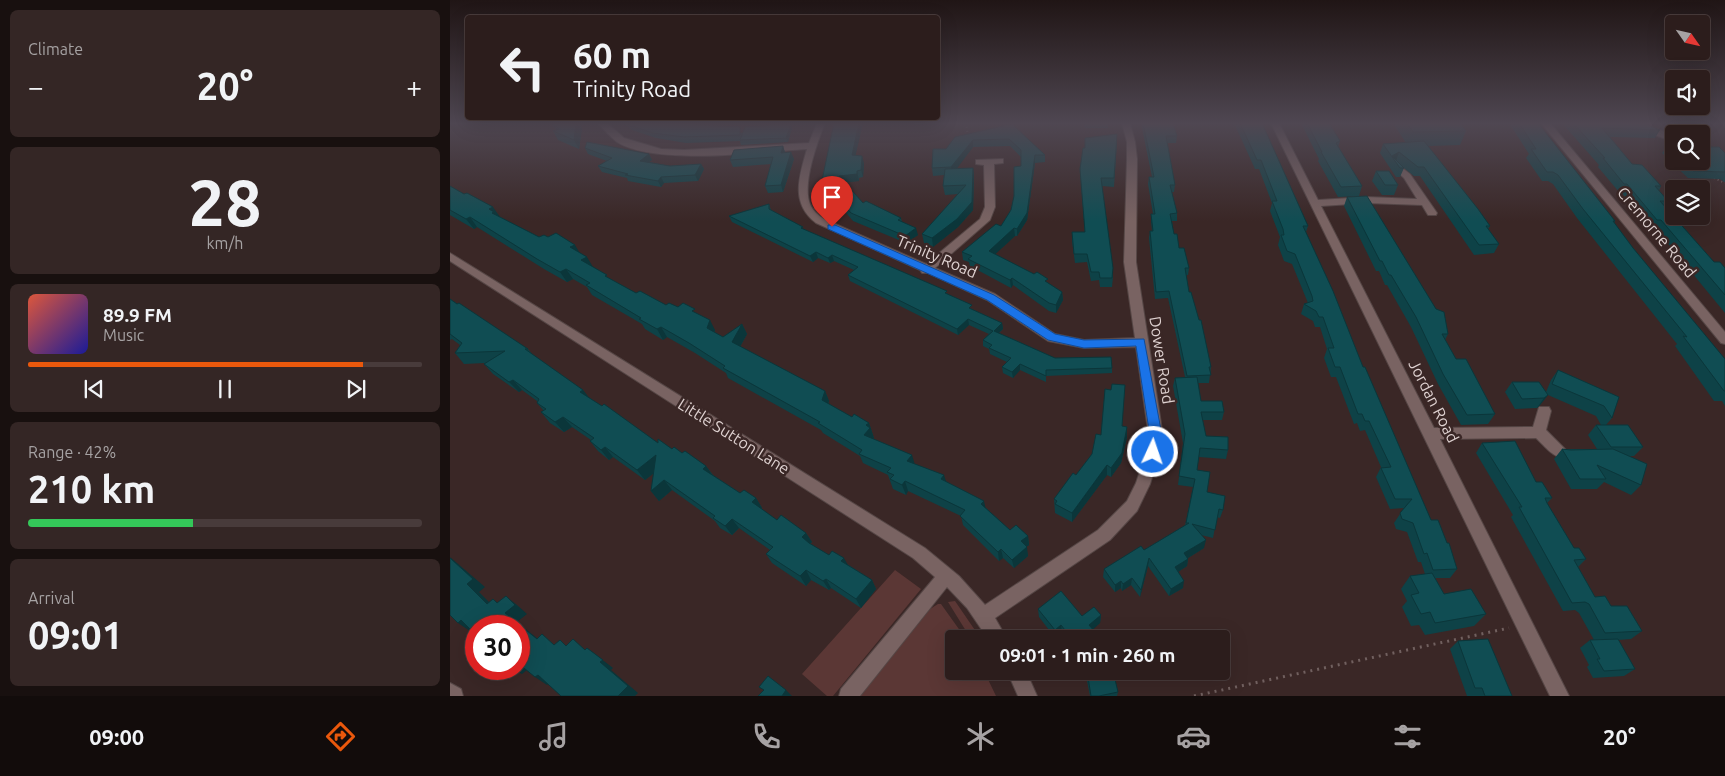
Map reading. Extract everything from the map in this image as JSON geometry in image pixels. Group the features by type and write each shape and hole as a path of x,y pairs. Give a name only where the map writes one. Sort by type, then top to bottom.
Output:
{"street":[{"name":"Trinity Road","path":"811,155 804,201 813,216 832,227 991,297 1052,338 1084,344 1140,342"},
{"name":"Dower Road","path":"985,615 1104,535 1132,506 1143,484 1153,452 1155,430 1140,342 1130,262 1132,155"},
{"name":"Jordan Road","path":"1291,155 1560,696"},
{"name":"Cremorne Road","path":"1572,155 1725,340"},
{"path":"926,270 985,220 990,207 988,161"},
{"path":"1396,166 1407,176 1432,213"},
{"path":"1315,203 1367,200 1424,202"},
{"name":"Little Sutton Lane","path":"450,256 919,553 946,576 985,615 993,630"},
{"path":"1539,432 1544,412"},
{"path":"1431,434 1539,432 1562,453"},
{"path":"848,696 946,576"},
{"path":"1020,680 1028,696"},
{"path":"450,692 454,696"}],"path":[{"path":"984,155 988,161"},
{"path":"1710,174 1716,180 1725,183"},
{"path":"1194,696 1525,625"}],"shaded area":[{"path":"895,570 921,589 833,696 827,696 802,674"},
{"path":"955,601 975,630 965,630 948,602"},
{"path":"941,604 960,630 945,630 945,680 988,680 996,696 860,696 930,609"}],"building":[{"path":"605,155 647,155 640,161 670,166 701,164 695,175 661,177 658,181 625,175 628,174 598,166 612,158"},
{"path":"732,155 790,155 781,185 765,186 773,157 730,160"},
{"path":"827,155 862,156 861,170 857,171 857,174 839,176 863,203 866,201 901,218 898,220 916,228 905,236 851,213 830,189 820,190"},
{"path":"933,155 960,155 951,167 932,168"},
{"path":"1021,155 1035,155 1027,213 1017,229 1014,228 989,251 1034,274 1037,272 1048,279 1045,281 1062,292 1056,305 1049,303 1012,278 1010,280 968,259 972,256 962,252 996,224 1001,226 1011,210 1014,196 1014,167 1021,166"},
{"path":"1082,155 1116,155 1114,178 1101,178 1113,268 1112,278 1100,278 1099,272 1091,272 1087,254 1074,254 1072,232 1085,232 1080,169"},
{"path":"1150,155 1170,155 1175,185 1170,185 1177,213 1170,214 1174,234 1177,234 1179,248 1184,248 1189,268 1185,268 1189,292 1191,292 1199,320 1201,320 1211,375 1187,376 1169,291 1156,292 1150,231 1153,231 1151,214 1155,214 1149,177 1154,177"},
{"path":"1255,155 1277,155 1308,226 1303,226 1333,291 1363,367 1365,367 1431,520 1438,520 1447,543 1449,543 1457,569 1433,570 1427,553 1424,554 1413,523 1402,519 1400,513 1412,499 1395,499 1381,468 1391,467 1369,421 1365,421 1362,414 1358,414 1340,367 1335,367 1328,348 1334,348 1323,317 1319,317 1316,311 1304,304 1313,301 1312,296 1295,254 1287,251 1281,235 1284,235 1283,229 1272,201 1277,201 1261,160 1257,160"},
{"path":"1323,155 1344,155 1362,186 1341,187"},
{"path":"1391,155 1404,168 1400,168"},
{"path":"1403,155 1435,155 1478,209 1490,226 1486,226 1499,244 1479,245 1424,167 1418,167"},
{"path":"1536,155 1564,155 1615,221 1613,221 1633,248 1725,359 1725,391 1683,336 1687,337 1583,209 1558,175 1553,172 1547,172"},
{"path":"1603,155 1625,155 1632,164 1642,165 1661,186 1655,186 1665,198 1665,201 1660,201 1665,207 1665,225 1661,220 1657,220 1603,158 1605,158"},
{"path":"1710,155 1725,155 1725,172 1693,171 1710,170"},
{"path":"973,168 972,202 957,219 932,238 922,234 966,185 943,186 945,169"},
{"path":"1376,171 1389,171 1398,185 1385,185"},
{"path":"450,186 493,207 489,209 494,212 492,213 539,237 544,235 548,237 556,233 575,245 570,247 587,257 581,260 636,293 640,291 666,305 669,303 678,307 683,303 695,309 692,311 710,320 707,328 723,337 742,324 732,342 825,391 822,400 852,417 854,414 869,423 866,425 870,428 864,435 912,455 907,461 944,475 941,479 984,501 981,504 1010,530 1016,525 1028,536 1021,541 1027,547 1012,560 1001,549 998,552 960,516 965,510 905,481 902,485 890,479 894,475 887,472 891,468 859,454 862,450 818,423 820,422 723,368 725,366 661,327 657,329 639,319 641,318 586,285 590,283 566,269 560,272 470,217 466,219 450,210"},
{"path":"1367,196 1436,309 1444,312 1448,334 1442,334 1456,359 1466,359 1495,414 1467,415 1443,374 1416,317 1382,261 1380,261 1347,197"},
{"path":"769,204 769,209 803,227 801,228 947,291 945,293 972,305 969,308 1002,323 994,331 1055,358 1111,357 1112,368 1046,370 1046,376 1020,364 1012,372 1002,367 1011,358 989,348 992,345 983,340 993,331 968,319 957,329 848,275 858,267 832,255 828,258 816,252 810,256 729,216"},
{"path":"1665,225 1681,225 1714,262 1720,262 1725,268 1725,295"},
{"path":"450,299 528,349 525,349 583,390 580,392 602,406 604,404 658,443 658,439 672,449 674,447 682,453 685,451 706,466 703,469 740,493 744,490 756,498 752,502 777,520 781,515 806,533 802,537 809,543 829,555 832,551 844,558 841,561 872,580 856,599 826,579 823,581 806,570 800,576 766,554 773,547 732,519 725,526 713,518 715,516 664,480 651,491 656,455 637,470 605,447 601,450 590,441 594,438 563,417 555,422 541,412 546,409 537,403 539,399 513,380 509,382 484,364 505,351 455,353 462,343 450,334"},
{"path":"1558,370 1619,397 1612,418 1604,406 1552,384"},
{"path":"1197,377 1201,401 1222,401 1224,412 1201,412 1206,436 1228,437 1228,450 1200,448 1197,470 1210,472 1207,492 1225,496 1223,510 1219,509 1215,530 1192,524 1206,540 1184,553 1188,559 1175,567 1184,581 1171,589 1149,558 1141,590 1132,578 1123,584 1121,581 1115,585 1104,569 1141,546 1144,550 1189,523 1186,523 1195,479 1179,476 1185,434 1175,378"},
{"path":"1512,382 1539,382 1548,395 1544,398 1522,399"},
{"path":"1112,384 1125,385 1122,426 1127,427 1122,453 1111,468 1107,465 1072,513 1055,504 1057,501 1054,499 1073,473 1076,475 1092,454 1096,434 1101,435 1105,389 1111,390"},
{"path":"1596,425 1628,425 1643,447 1611,447"},
{"path":"1515,441 1536,482 1542,482 1552,498 1545,498 1574,548 1579,548 1586,559 1574,560 1595,597 1605,596 1611,606 1627,606 1642,631 1605,633 1589,604 1585,602 1572,603 1519,507 1522,507 1482,443"},
{"path":"1562,449 1613,449 1647,464 1641,485 1597,465 1606,479 1580,479"},
{"path":"450,558 473,579 467,584 487,604 493,599 497,603 506,596 515,605 505,613 507,615 465,615 465,624 461,620 458,623 450,615"},
{"path":"1432,573 1444,594 1471,589 1486,614 1435,623 1430,612 1421,614 1411,595 1419,593 1410,576"},
{"path":"1061,591 1082,616 1094,607 1101,615 1089,625 1093,630 1065,630 1061,625 1055,630 1038,609"},
{"path":"530,633 537,639 542,634 554,645 560,640 566,646 573,639 585,650 587,648 603,660 600,662 628,686 618,696 561,696 538,675 535,677 530,673"},
{"path":"1488,639 1512,696 1485,696 1482,688 1475,688 1458,641"},
{"path":"1618,639 1635,669 1604,671 1590,640"},
{"path":"768,676 786,690 782,696 758,696 764,690 759,687"},
{"path":"1088,680 1115,680 1118,692 1091,696"}],"route":[{"path":"832,227 912,264 991,297 1052,338 1084,344 1140,342 1155,430 1153,452"}]}
